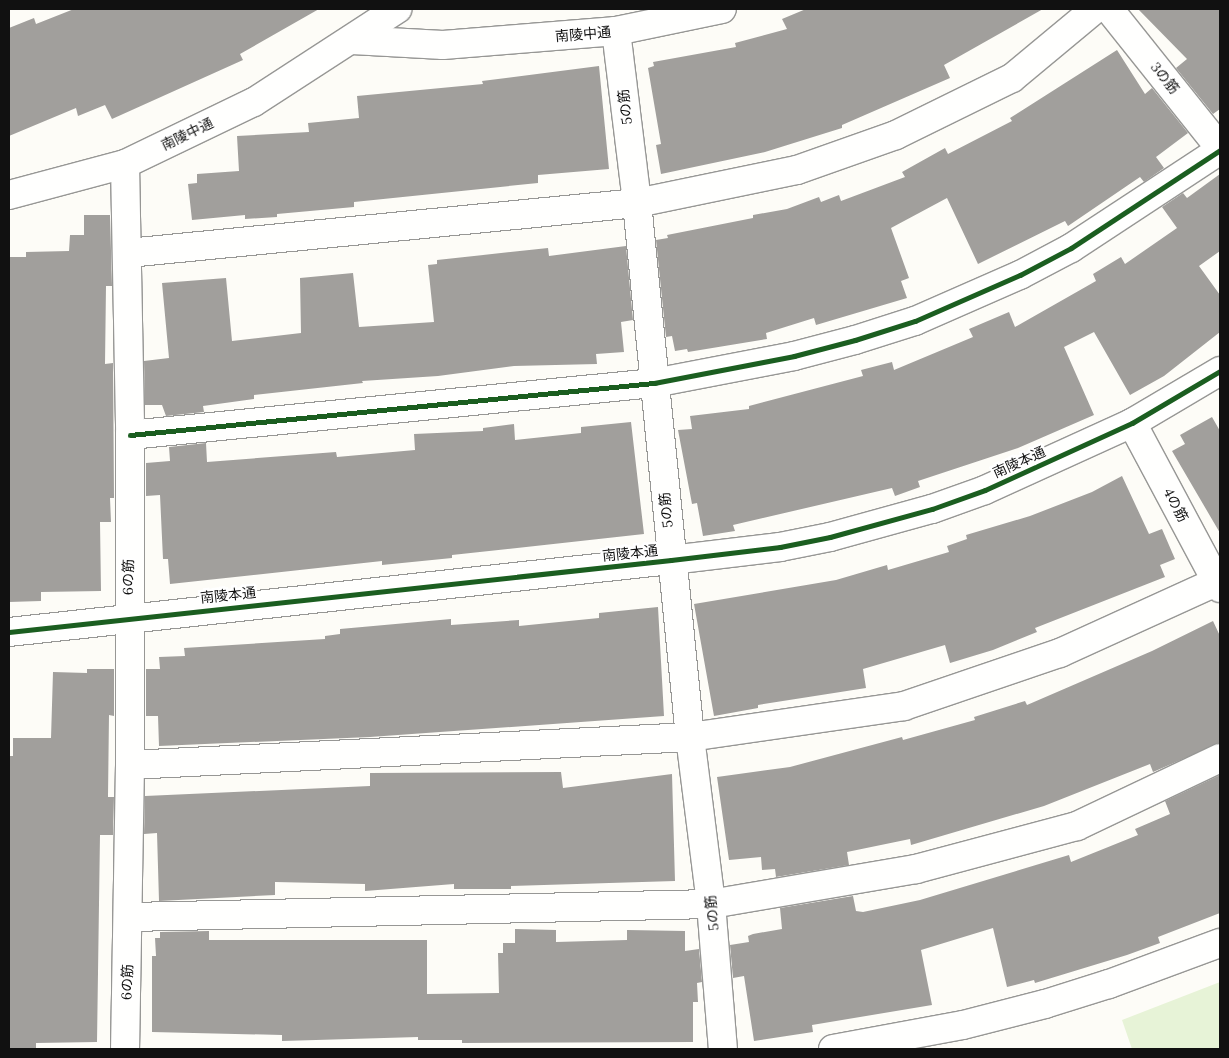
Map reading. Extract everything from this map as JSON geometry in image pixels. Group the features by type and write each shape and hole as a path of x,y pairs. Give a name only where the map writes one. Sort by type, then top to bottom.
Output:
{"street":[{"name":"南陵中通","path":"9,196 125,164 254,102 397,9"},
{"name":"南陵中通","path":"352,40 443,45 616,31 722,9"},
{"path":"128,253 637,203 797,170 896,135 1012,78 1096,9"},
{"name":"3の筋","path":"1109,9 1220,149"},
{"name":"5の筋","path":"616,31 637,203 671,560 690,737 711,904 724,1049"},
{"path":"130,435 654,384 794,356 855,340 969,300 1071,248 1220,149"},
{"name":"6の筋","path":"125,164 130,435 128,617 130,917 125,1049"},
{"name":"南陵本通","path":"9,632 128,617 780,547 888,523 985,490 1132,423 1220,371"},
{"name":"4の筋","path":"1132,423 1219,584"},
{"path":"130,765 690,737 904,706 1060,653 1219,584"},
{"path":"130,917 711,904 916,869 1077,826 1220,758"},
{"path":"833,1049 963,1025 1045,1004 1118,981 1220,943"}],"green space":[{"path":"1220,982 1220,1049 1132,1049 1122,1020"}],"building":[{"path":"74,9 319,9 240,54 243,60 112,119 105,105 78,116 76,108 9,136 9,28 34,18 36,24"},
{"path":"806,9 1043,9 944,65 950,78 842,125 842,128 765,152 661,174 656,145 661,144 648,68 654,66 653,62 736,47 735,43 787,29 782,19"},
{"path":"1138,9 1220,9 1220,109 1213,114 1176,68 1187,59"},
{"path":"1117,50 1145,94 1152,88 1188,133 1156,157 1164,168 1144,182 1140,177 1068,226 1065,221 978,264 947,198 891,228 909,278 901,281 907,298 816,325 814,318 766,333 767,339 688,352 687,349 675,351 672,336 666,337 656,240 668,238 667,235 753,218 753,215 787,209 819,197 821,202 839,195 841,201 905,177 902,172 945,148 948,154 1012,121 1010,118"},
{"path":"599,66 609,169 538,175 538,183 354,202 354,207 277,214 277,217 245,219 245,215 192,220 188,184 197,183 197,174 239,171 237,136 309,132 308,123 359,118 357,96 483,84 482,81"},
{"path":"1220,174 1220,251 1199,266 1220,295 1220,332 1164,376 1130,395 1094,332 1064,347 1094,415 1018,448 918,481 920,487 895,496 892,488 733,525 735,531 703,536 697,503 692,504 678,430 692,429 690,416 749,409 749,406 863,376 861,370 892,362 894,370 973,337 969,329 1009,312 1015,327 1096,281 1093,274 1121,257 1125,264 1177,228 1162,207 1183,193 1187,198"},
{"path":"84,215 110,215 112,286 106,286 105,364 113,363 114,498 110,498 111,522 100,522 101,591 41,592 41,601 9,602 9,257 26,257 26,252 69,251 70,235 84,235"},
{"path":"626,246 633,320 621,322 624,352 596,354 597,364 514,366 438,376 362,381 363,383 254,395 254,399 203,406 204,412 166,416 162,405 145,405 144,361 169,358 162,283 226,278 232,341 301,333 300,278 353,273 359,327 434,322 428,265 437,264 437,260 548,248 549,256"},
{"path":"1212,417 1220,431 1220,533 1172,451 1185,444 1180,435"},
{"path":"631,422 644,534 452,555 452,558 382,565 382,561 170,584 168,559 163,559 160,495 146,496 146,463 170,461 169,447 206,443 207,462 336,452 337,457 415,450 414,434 483,431 483,428 514,424 515,440 581,433 581,427"},
{"path":"1122,476 1149,534 1162,529 1175,559 1160,565 1165,577 1035,628 1037,632 993,650 950,663 945,645 863,669 866,688 758,705 758,708 714,716 694,604 836,580 887,565 888,570 949,552 947,546 967,539 966,535 1030,516 1092,492"},
{"path":"658,607 664,716 370,737 159,746 158,716 146,716 146,669 160,669 159,657 185,656 184,648 325,639 325,636 340,634 340,629 451,619 451,625 519,620 519,626 599,618 599,613"},
{"path":"1213,621 1220,636 1220,743 1153,772 1150,764 1044,806 911,845 910,839 847,852 849,865 776,877 775,869 762,870 761,857 729,860 717,777 790,767 902,737 903,740 975,720 974,717 1025,701 1027,705 1152,651"},
{"path":"87,669 114,669 114,716 109,715 108,797 114,797 113,835 100,835 97,1042 36,1043 36,1049 9,1049 9,756 13,756 13,738 51,738 53,672 87,673"},
{"path":"561,772 563,788 672,774 675,881 511,886 511,889 454,889 454,884 365,891 365,884 275,882 275,895 159,901 157,833 144,834 145,796 370,786 370,773"},
{"path":"1220,775 1220,913 1158,937 1160,943 1127,955 1035,983 1034,980 1007,987 993,928 921,950 932,1005 812,1025 813,1032 754,1041 744,976 733,978 730,945 749,942 748,936 753,934 782,929 780,908 853,896 856,911 863,912 920,900 1069,855 1071,862 1138,835 1135,829 1170,814 1165,801"},
{"path":"515,929 556,930 556,942 627,940 627,930 685,931 685,951 699,949 702,982 697,983 698,1002 693,1002 693,1042 462,1043 462,1040 418,1040 418,1037 282,1041 282,1035 152,1032 152,956 156,956 155,938 160,938 160,932 209,931 209,940 427,940 427,994 499,993 498,953 503,953 503,943 515,943"}],"cycle path":[{"path":"130,435 654,383 794,356 855,340 915,321 1020,275 1071,248 1220,150"},
{"path":"9,632 671,560 780,547 830,537 932,509 985,490 1132,423 1220,371"}]}
